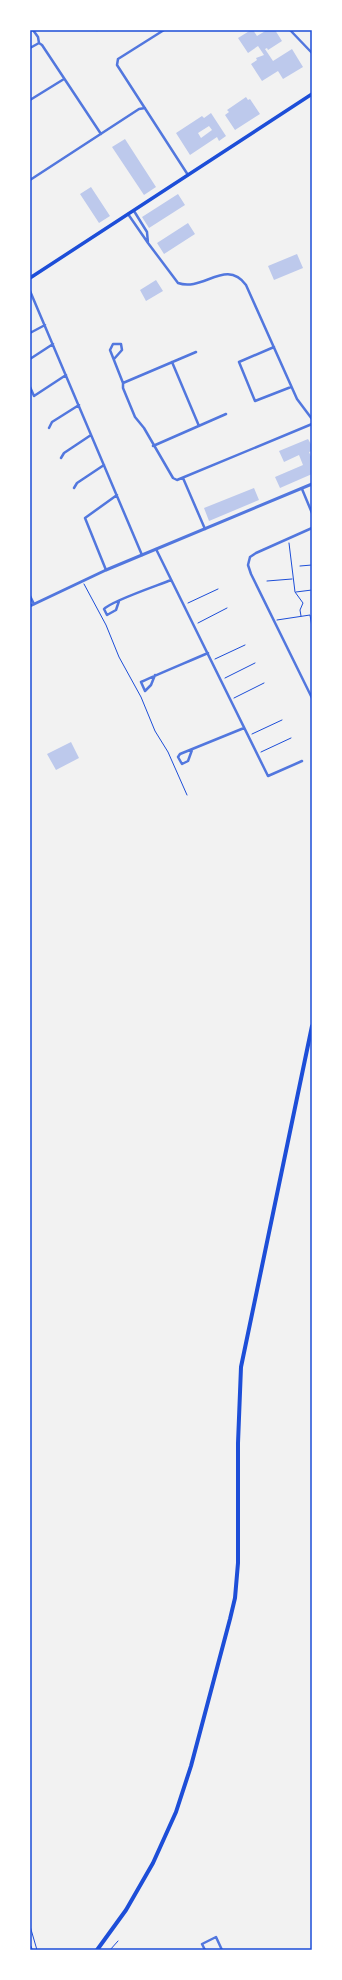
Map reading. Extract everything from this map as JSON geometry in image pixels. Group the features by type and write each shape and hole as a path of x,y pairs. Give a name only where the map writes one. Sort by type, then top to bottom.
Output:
{"main road":[{"path":"30,278 312,94"},
{"path":"97,1950 126,1910 159,1850 176,1812 191,1766 230,1619 238,1563 238,1435 241,1367 312,1026"}],"street":[{"path":"33,30 38,37 39,43 42,45 101,134"},
{"path":"164,30 117,62 188,176"},
{"path":"290,30 312,53"},
{"path":"30,48 39,43"},
{"path":"30,100 64,79"},
{"path":"30,180 139,109 146,108"},
{"path":"134,211 147,232 148,243"},
{"path":"128,214 178,283 190,285 228,274 242,279 291,387 300,404 312,419"},
{"path":"30,291 142,555"},
{"path":"30,333 45,325"},
{"path":"114,359 123,348 121,344 117,343 110,346 110,350 123,383 123,388 135,417 144,428 153,446 173,478 177,480 312,424"},
{"path":"30,359 53,344"},
{"path":"274,347 239,362 255,401 291,387"},
{"path":"123,383 196,352"},
{"path":"172,362 199,426"},
{"path":"30,387 34,396 39,391 66,375"},
{"path":"49,428 52,422 79,405"},
{"path":"153,446 226,414"},
{"path":"61,458 64,453 91,435"},
{"path":"74,488 77,483 104,465"},
{"path":"183,478 205,528"},
{"path":"30,596 32,605 82,580 312,484"},
{"path":"302,489 312,513"},
{"path":"106,570 85,518 117,495"},
{"path":"312,528 256,553 250,557 248,564 251,574 312,698"},
{"path":"156,549 268,776 302,761"},
{"path":"119,601 116,610 107,615 104,609 105,607 119,601 171,580"},
{"path":"155,676 151,685 145,690 141,682 208,653"},
{"path":"192,750 188,761 182,764 178,757 180,754 244,728"},
{"path":"205,1950 202,1944 216,1937 222,1950"}],"path":[{"path":"288,539 292,579 295,592 303,602 300,610 300,616"},
{"path":"300,566 312,565"},
{"path":"267,581 292,579"},
{"path":"82,580 106,625 119,657 141,697 187,795"},
{"path":"184,605 218,589"},
{"path":"295,592 312,590"},
{"path":"194,625 227,608"},
{"path":"274,620 311,615 312,627"},
{"path":"211,661 245,645"},
{"path":"220,680 255,663"},
{"path":"230,700 264,683"},
{"path":"248,736 282,720"},
{"path":"257,754 291,738"},
{"path":"30,1926 37,1950"},
{"path":"110,1950 118,1941"}],"building":[{"path":"253,30 257,36 267,30 275,30 282,41 268,50 267,48 265,49 273,61 292,49 303,67 283,79 278,71 262,81 251,64 257,60 256,58 264,55 258,46 248,53 238,38"},
{"path":"246,97 248,100 250,99 260,114 235,130 225,115 229,112 227,110"},
{"path":"211,113 226,136 219,141 217,137 190,155 176,133 202,116 204,118","holes":["209,126 212,130 201,138 198,133"]},
{"path":"125,139 156,187 144,195 112,147"},
{"path":"91,187 110,216 99,223 80,194"},
{"path":"178,194 185,205 149,228 142,217"},
{"path":"188,223 195,234 164,254 157,243"},
{"path":"297,254 303,268 274,280 268,266"},
{"path":"156,280 163,291 146,301 140,290"},
{"path":"308,439 312,446 312,451 309,452 312,459 312,474 280,488 275,477 303,465 299,455 284,462 279,451"},
{"path":"254,488 259,500 209,521 204,508"},
{"path":"71,742 79,758 56,770 47,754"}]}
